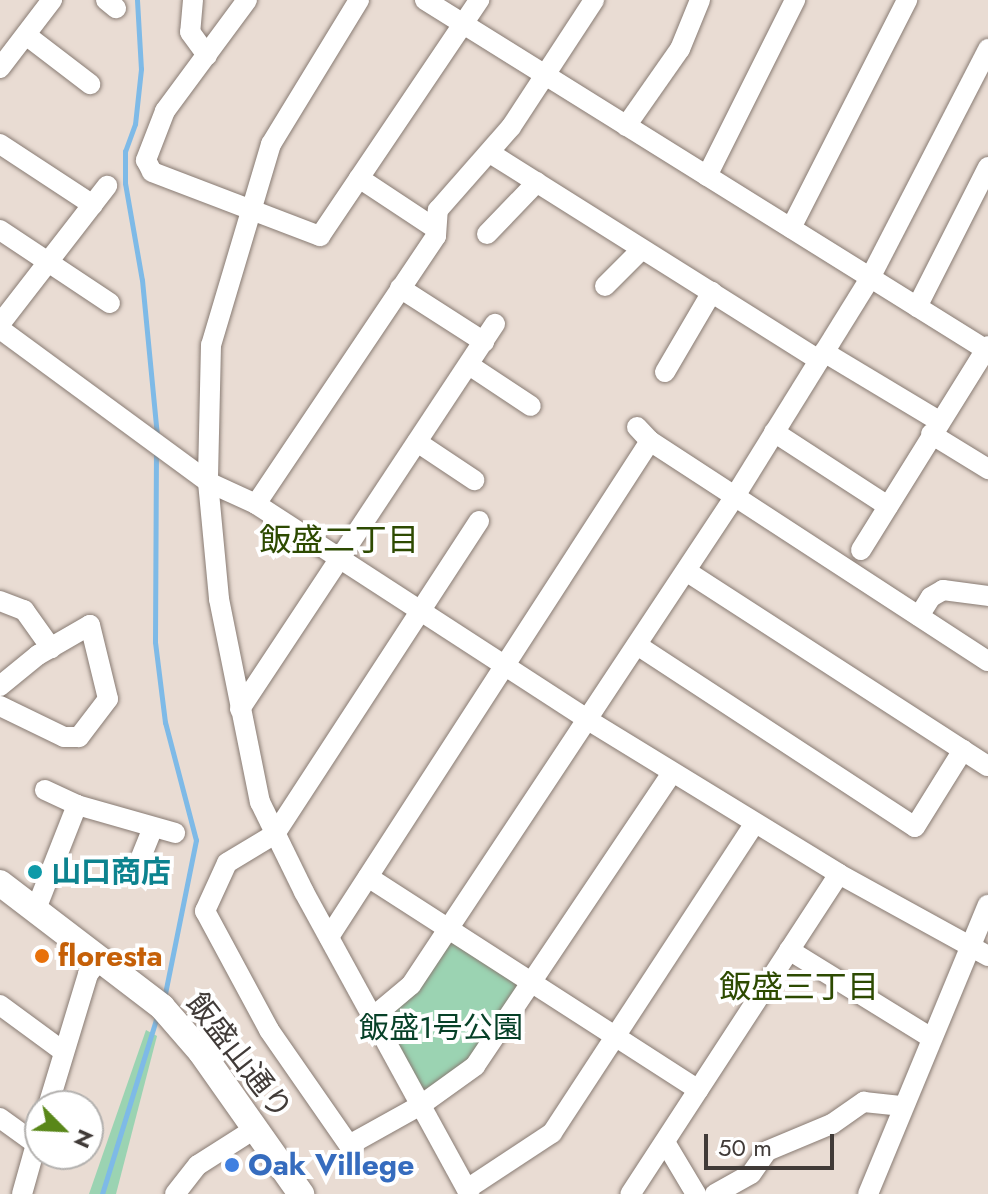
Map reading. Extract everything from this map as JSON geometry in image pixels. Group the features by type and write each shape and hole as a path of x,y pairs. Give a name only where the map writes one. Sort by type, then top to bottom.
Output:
{"street":[{"path":"1,64 52,0"},
{"path":"193,0 190,32 207,55"},
{"path":"247,0 154,128 146,160 152,172 320,236 479,0"},
{"path":"359,0 283,116 248,209 211,345 208,482 219,599 260,802 329,937 468,1192 552,1133 754,824"},
{"path":"425,0 987,349 861,550"},
{"path":"256,504 400,288 436,229 438,210 490,153 594,0"},
{"path":"626,126 680,49 700,0"},
{"path":"707,176 795,0"},
{"path":"791,228 907,0"},
{"path":"26,35 90,84"},
{"path":"374,1016 401,997 448,930 735,496 870,278 982,77 988,49"},
{"path":"0,144 93,205"},
{"path":"490,153 712,292 822,356 935,428 988,469"},
{"path":"917,307 988,167"},
{"path":"359,178 436,229"},
{"path":"487,234 537,182"},
{"path":"107,186 0,326 208,482 256,504 754,824 967,948 988,956"},
{"path":"0,230 110,303"},
{"path":"605,286 642,249"},
{"path":"400,288 484,342"},
{"path":"665,372 712,292"},
{"path":"240,709 495,324"},
{"path":"469,365 531,406"},
{"path":"774,432 888,506"},
{"path":"329,937 506,665 643,434 988,661"},
{"path":"417,442 474,480"},
{"path":"479,521 275,834 227,863 205,911 207,920 269,1030 349,1145 421,1105 475,1066 672,773"},
{"path":"686,571 988,766"},
{"path":"919,616 931,597 943,590 988,596"},
{"path":"0,601 24,610 51,648"},
{"path":"0,686 51,648 90,625 108,699 79,737 64,737 0,706"},
{"path":"637,645 915,827 963,750"},
{"path":"45,790 77,805 152,830 175,833"},
{"path":"36,909 77,805"},
{"path":"137,867 152,830"},
{"path":"630,1194 839,874"},
{"path":"368,877 614,1039 698,1090"},
{"name":"飯盛山通り","path":"0,883 162,1007 256,1128 301,1194"},
{"path":"868,1194 930,1037 988,905"},
{"path":"789,950 930,1037"},
{"path":"53,1090 88,974 100,959"},
{"path":"0,1005 64,1052"},
{"path":"715,1194 751,1174 767,1151 832,1124 864,1102 903,1106"},
{"path":"0,1118 24,1130"},
{"path":"175,1194 198,1165 256,1128"},
{"path":"665,1142 696,1194"},
{"path":"22,1194 29,1170"}],"green space":[{"name":"飯盛1号公園","path":"449,937 524,986 479,1055 423,1099 380,1018"},
{"path":"146,1030 157,1036 116,1194 89,1194 97,1170 104,1170 104,1151"}],"waterway":[{"path":"137,0 141,69 135,124 125,151 125,183 142,280 157,435"},
{"path":"156,449 155,642 165,722 196,840 164,999"},
{"path":"102,1194 157,1016"}],"place":[{"name":"山口商店","path":"35,872"},
{"name":"floresta","path":"42,956"},
{"name":"Oak Villege","path":"232,1165"}],"district":[{"name":"飯盛二丁目","path":"339,540"},
{"name":"飯盛三丁目","path":"799,987"}]}
